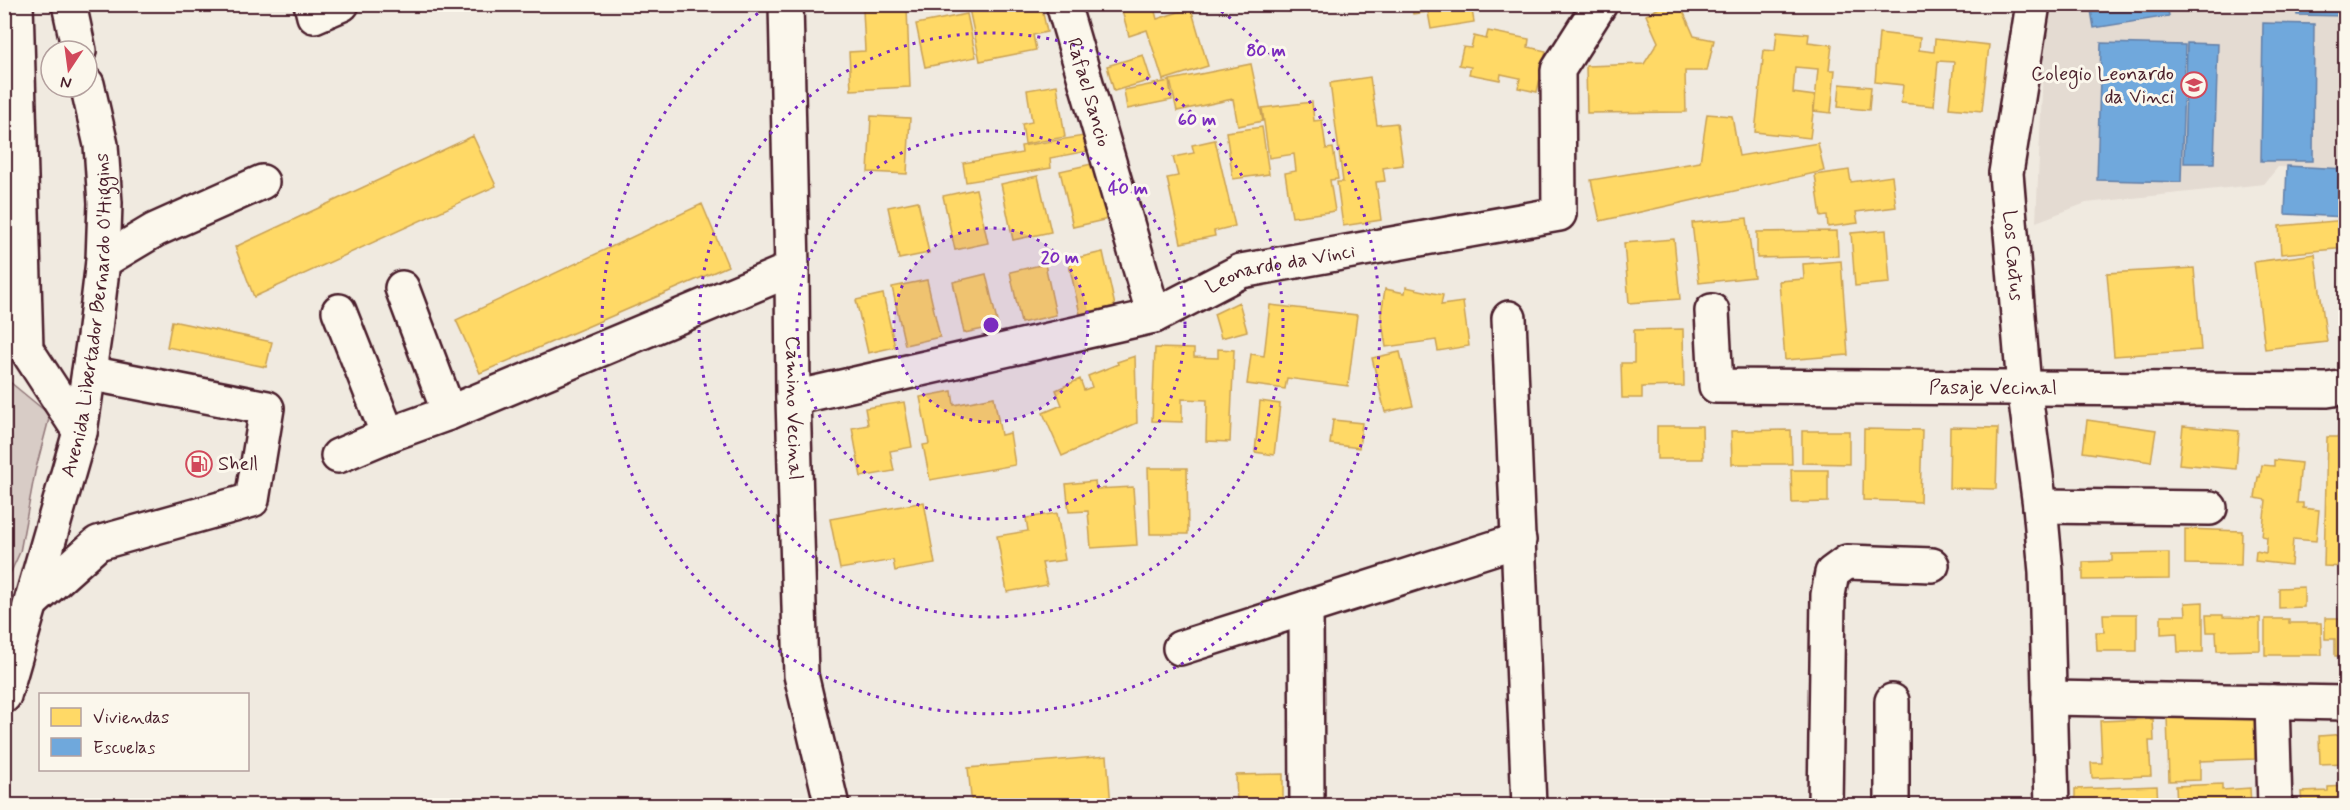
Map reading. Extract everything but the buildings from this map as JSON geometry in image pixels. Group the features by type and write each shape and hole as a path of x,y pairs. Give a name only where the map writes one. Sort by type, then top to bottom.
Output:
{"street":[{"path":"16,4 26,349 80,432"},
{"path":"69,4 77,39"},
{"path":"311,4 314,16 342,4"},
{"name":"Camino Vecinal","path":"786,4 793,398 801,675 832,806"},
{"name":"Rafael Sancio","path":"1063,4 1154,316"},
{"name":"Leonardo da Vinci","path":"793,398 1154,316 1241,271 1559,214 1558,70 1600,4"},
{"name":"Los Cactus","path":"2033,4 2006,173 2024,387 2040,506 2046,572 2052,806"},
{"name":"Avenida Libertador Bernardo O'Higgins","path":"4,696 80,432 89,373 103,261 105,202 101,145 90,99"},
{"path":"103,261 155,230 262,182"},
{"path":"338,456 449,413 792,269"},
{"path":"402,288 449,413"},
{"path":"339,311 388,435"},
{"name":"Pasaje Vecinal","path":"1712,311 1716,386 2327,390 2346,387"},
{"path":"1509,318 1529,806"},
{"path":"32,602 98,543 252,500 267,408 89,373"},
{"path":"2040,506 2210,508"},
{"path":"1180,648 1519,540"},
{"name":"Avenida Libertador Bernardo O'Higgins","path":"4,632 48,544"},
{"path":"1825,806 1828,595 1832,573 1847,561 1932,565"},
{"path":"1306,608 1307,806"},
{"path":"2049,698 2346,703"},
{"path":"1892,701 1892,806"},
{"path":"2272,702 2275,806"}],"shaded area":[{"name":"Colegio Leonardo da Vinci","path":"2046,5 2345,5 2345,169 2278,167 2264,184 2086,203 2036,222"},
{"path":"5,378 50,415 35,472 20,552 5,585"}],"place":[{"name":"Colegio Leonardo da Vinci","path":"2194,85"},
{"name":"Shell","path":"199,464"}]}
